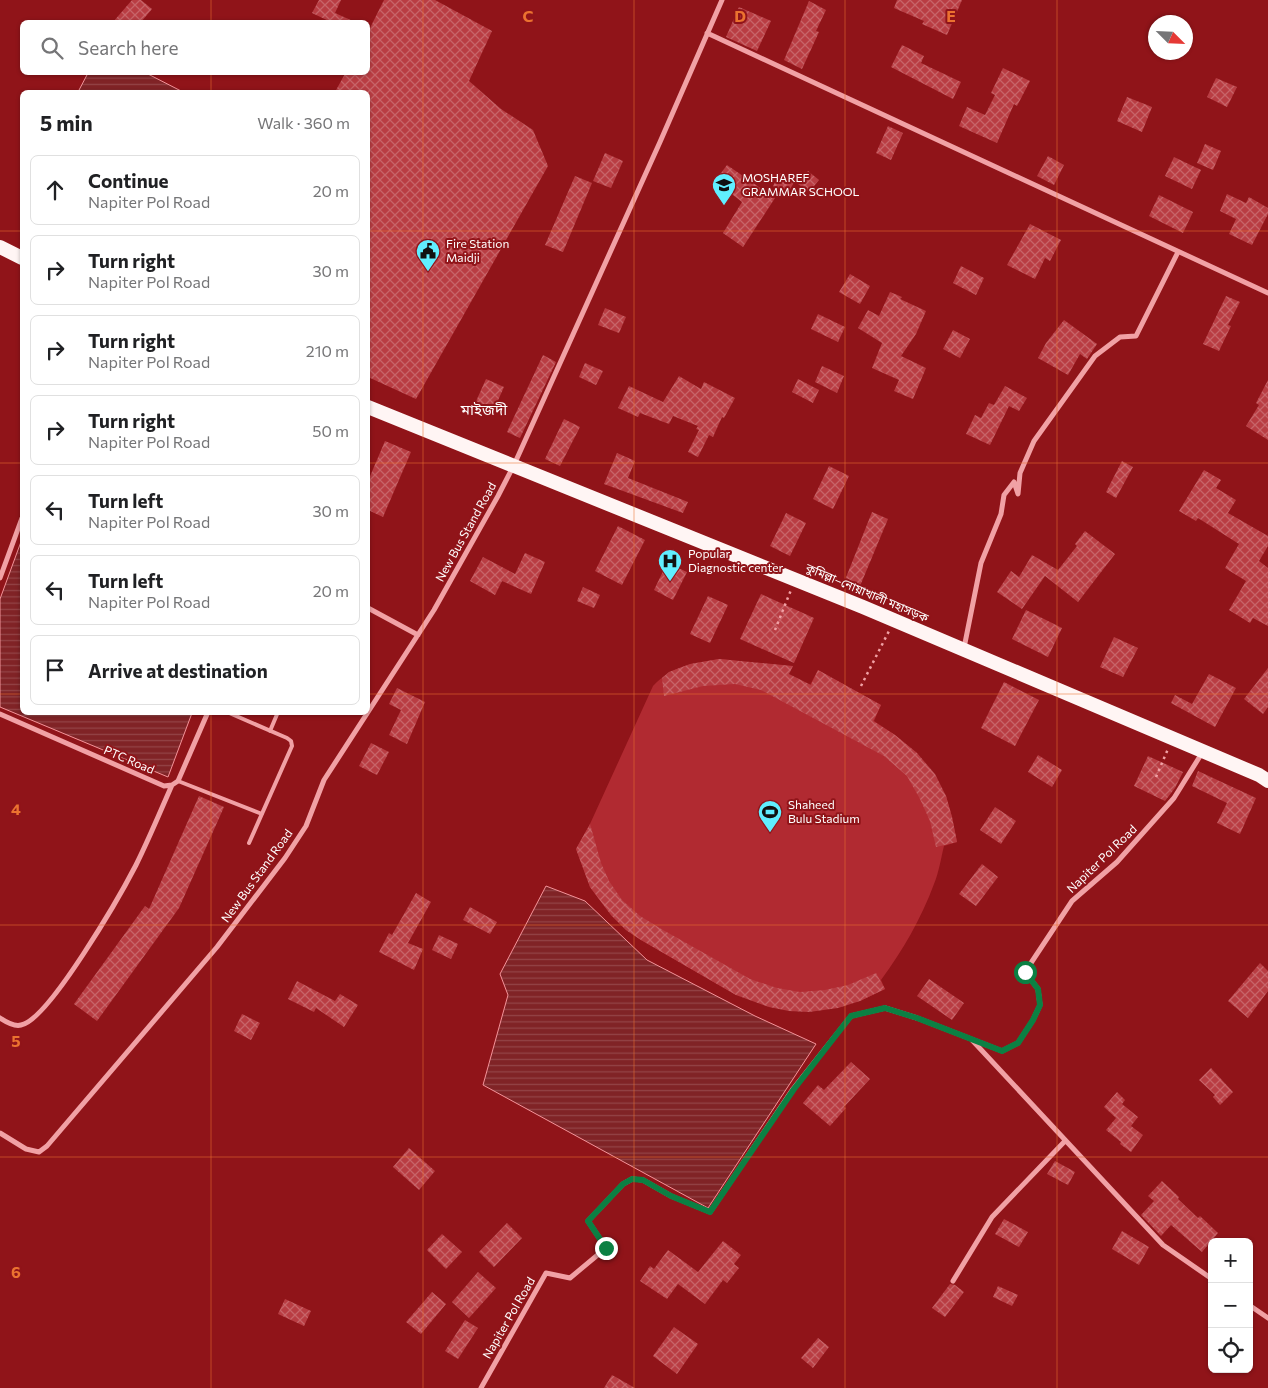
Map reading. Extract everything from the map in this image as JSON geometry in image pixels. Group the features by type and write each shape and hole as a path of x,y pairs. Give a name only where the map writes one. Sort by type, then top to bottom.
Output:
{"highway":[{"path":"0,247 20,257"},
{"name":"কুমিল্লা–নোয়াখালী মহাসড়ক","path":"370,408 894,620 1259,775 1268,781"}],"street":[{"name":"New Bus Stand Road","path":"370,709 434,610 514,465 722,0"},
{"path":"707,33 1268,293"},
{"path":"963,650 981,563 1001,514 1004,495 1014,482 1018,494 1020,474 1034,441 1095,356 1120,336 1136,336 1178,252"},
{"path":"0,578 20,523"},
{"path":"370,609 418,635"},
{"name":"PTC Road","path":"2,715 164,786 172,785"},
{"path":"0,1018 11,1024 21,1025 33,1020 70,976 136,865 172,785 178,781 207,715"},
{"name":"New Bus Stand Road","path":"0,1133 26,1149 39,1152 47,1146 217,947 285,858 306,826 324,780 366,715"},
{"name":"Napiter Pol Road","path":"481,1388 546,1272 570,1278 606,1248 588,1221 623,1184 632,1179 643,1180 671,1196 710,1212 794,1089 851,1016 885,1008 917,1018 1002,1051 1018,1043 1040,1005 1038,989 1025,972 1072,901 1117,862 1169,804 1203,752"},
{"path":"971,1040 1163,1245 1208,1276"},
{"path":"953,1281 973,1245 992,1217 1065,1141"},
{"path":"1253,1308 1268,1318"}],"lane":[{"path":"234,715 287,738 291,741 292,746 249,844"},
{"path":"270,731 277,715"},
{"path":"178,781 262,814"}],"path":[{"path":"775,630 795,579"},
{"path":"861,686 894,620"},
{"path":"1156,777 1172,738"}],"shaded area":[{"path":"87,75 150,75 179,90 79,90"},
{"path":"20,544 20,715 191,715 168,777 0,707 0,599"},
{"name":"Shaheed Bulu Stadium","path":"719,659 766,667 810,685 818,670 881,705 874,721 917,753 946,796 957,842 944,846 939,870 923,910 904,946 881,980 885,989 860,1001 736,995 626,930 611,915 590,887 576,849 590,824 653,686 660,679 683,666"},
{"path":"546,886 585,901 647,960 755,1016 816,1044 708,1208 483,1085 508,995 500,974"}],"building":[{"path":"132,0 141,0 152,9 143,20 115,20"},
{"path":"319,0 341,0 335,13 351,20 327,20 312,13"},
{"name":"Fire Station Maidji","path":"384,0 435,0 492,31 469,81 501,109 533,130 548,166 416,399 370,378 370,90 336,90 344,75 370,75 370,28"},
{"path":"897,0 962,0 947,35 922,24 924,21 894,8"},
{"path":"809,1 826,10 816,31 819,32 802,69 784,60"},
{"path":"739,7 771,21 757,51 726,37"},
{"path":"902,45 924,56 921,63 961,82 953,99 891,67"},
{"path":"1003,68 1030,81 1017,106 1014,104 997,143 959,126 967,107 985,115 995,95 991,93"},
{"path":"1216,78 1237,87 1227,107 1207,97"},
{"path":"1127,97 1152,107 1142,132 1117,121"},
{"path":"888,126 903,133 891,160 876,153"},
{"path":"1205,144 1221,151 1213,170 1197,163"},
{"path":"605,153 623,161 611,188 593,181"},
{"path":"1048,156 1064,165 1054,185 1037,176"},
{"path":"1174,157 1201,170 1192,189 1165,176"},
{"path":"727,165 775,198 743,247 723,233 742,202 715,181"},
{"path":"808,171 819,180 809,192 798,184"},
{"path":"780,173 795,181 787,194 773,186"},
{"path":"575,176 592,183 563,252 545,245"},
{"path":"1227,194 1246,203 1249,197 1268,208 1268,214 1252,245 1229,234 1236,219 1220,211"},
{"path":"1159,195 1193,212 1183,233 1149,216"},
{"path":"1030,224 1061,240 1050,261 1045,258 1035,279 1007,265"},
{"path":"961,266 984,278 976,295 953,283"},
{"path":"850,274 870,286 860,304 839,292"},
{"path":"890,292 902,297 900,299 926,311 916,334 901,356 926,368 913,399 894,391 899,380 872,368 882,343 858,328 868,310 879,316"},
{"path":"1226,296 1240,302 1228,325 1231,326 1219,351 1203,344"},
{"path":"605,308 626,317 619,333 598,325"},
{"path":"818,314 845,327 838,342 811,329"},
{"path":"1064,320 1097,344 1087,359 1080,354 1068,375 1038,358 1046,343"},
{"path":"953,330 970,339 960,358 943,349"},
{"path":"543,355 556,362 520,438 507,432"},
{"path":"585,363 603,371 596,385 579,377"},
{"path":"822,366 844,376 837,393 815,382"},
{"path":"679,376 701,389 704,382 735,398 724,418 722,417 713,437 709,435 698,457 688,452 699,430 696,429 698,426 673,416 669,424 640,413 638,417 618,408 629,386 663,402"},
{"path":"486,379 504,387 491,416 473,408"},
{"path":"798,379 819,390 813,403 792,392"},
{"path":"1268,380 1268,440 1246,426 1259,405 1256,403"},
{"path":"1005,386 1027,398 1019,411 1009,406 990,445 966,434 975,415 981,418 989,403 994,405"},
{"path":"564,419 580,427 560,466 545,459"},
{"path":"385,441 411,452 383,517 370,511 370,476"},
{"path":"617,453 635,461 628,478 688,502 683,513 604,484"},
{"path":"1122,461 1133,467 1116,498 1106,492"},
{"path":"829,466 849,476 833,509 813,499"},
{"path":"1204,470 1221,480 1216,488 1236,500 1228,513 1268,536 1268,546 1259,561 1268,568 1268,626 1253,618 1250,623 1229,610 1246,581 1225,568 1239,544 1198,518 1196,521 1179,511"},
{"path":"872,512 888,519 860,586 845,580"},
{"path":"786,513 806,523 790,556 770,546"},
{"path":"618,526 645,540 622,585 595,571"},
{"path":"1085,531 1115,554 1078,602 1045,576 1022,609 997,592 1011,571 1019,577 1032,555 1058,570 1077,546 1075,544"},
{"path":"525,553 545,562 531,594 502,581 495,595 470,581 483,557 515,574"},
{"path":"667,563 687,572 673,600 654,590"},
{"path":"583,587 600,595 594,608 577,601"},
{"path":"761,594 814,618 794,663 740,639"},
{"path":"708,596 728,605 710,643 690,634"},
{"path":"1026,610 1062,628 1048,657 1012,639"},
{"path":"1114,637 1138,648 1123,677 1100,667"},
{"path":"719,659 793,666 789,674 811,685 818,670 881,705 873,721 895,735 917,753 935,774 946,796 957,842 936,847 930,821 907,776 884,756 761,690 735,684 703,686 664,696 662,678 669,672 690,664"},
{"path":"1268,668 1268,707 1263,714 1244,699"},
{"path":"1209,674 1236,688 1215,727 1171,703 1175,695 1192,704"},
{"path":"1004,682 1039,700 1015,746 981,728"},
{"path":"397,688 425,702 407,744 389,735 401,710 389,704"},
{"path":"371,743 389,752 377,775 359,766"},
{"path":"1038,755 1062,770 1052,787 1028,772"},
{"path":"1148,756 1183,772 1175,788 1165,801 1134,786"},
{"path":"1198,771 1256,798 1240,834 1217,823 1227,803 1192,786"},
{"path":"199,796 224,807 179,908 97,1021 74,1004 145,906 149,909"},
{"path":"995,807 1016,821 1001,844 980,830"},
{"path":"590,824 601,863 609,881 622,900 640,916 750,979 777,988 800,992 825,990 848,985 876,973 885,989 860,1001 838,1008 809,1012 769,1007 736,995 641,940 626,930 611,915 590,887 576,849"},
{"path":"982,864 998,877 976,906 959,894"},
{"path":"416,893 431,902 408,943 423,949 414,970 379,952 389,933 392,935"},
{"path":"470,907 497,922 490,934 463,920"},
{"path":"439,935 458,944 451,959 432,950"},
{"path":"1260,963 1268,971 1268,991 1248,1018 1228,1001"},
{"path":"929,979 964,1003 952,1020 917,996"},
{"path":"297,981 335,1001 340,994 358,1005 344,1027 316,1008 314,1012 288,999"},
{"path":"242,1014 260,1023 251,1040 234,1031"},
{"path":"851,1062 870,1079 844,1107 846,1108 830,1126 803,1103 818,1085 824,1090"},
{"path":"1211,1068 1233,1092 1220,1105 1213,1097 1215,1095 1199,1080"},
{"path":"1117,1092 1125,1100 1122,1104 1138,1117 1131,1126 1143,1135 1131,1152 1106,1130 1116,1118 1104,1107"},
{"path":"409,1148 435,1171 419,1190 393,1167"},
{"path":"1055,1161 1075,1172 1068,1185 1047,1174"},
{"path":"1162,1181 1198,1218 1200,1216 1218,1233 1214,1238 1208,1238 1208,1245 1202,1252 1171,1225 1161,1236 1141,1215 1154,1201 1148,1196"},
{"path":"1004,1219 1028,1232 1019,1247 995,1234"},
{"path":"507,1223 522,1238 494,1267 479,1252"},
{"path":"1122,1231 1149,1247 1139,1265 1112,1249"},
{"path":"442,1234 462,1252 446,1269 427,1250"},
{"path":"723,1241 741,1255 734,1264 739,1268 727,1283 723,1280 705,1304 678,1284 667,1299 640,1281 650,1266 654,1269 668,1250 698,1272"},
{"path":"478,1272 496,1288 469,1318 452,1302"},
{"path":"950,1284 955,1285 964,1292 945,1317 932,1308"},
{"path":"998,1286 1018,1295 1012,1306 993,1297"},
{"path":"432,1292 446,1304 421,1334 406,1322"},
{"path":"285,1299 311,1311 304,1326 278,1314"},
{"path":"465,1320 478,1328 458,1359 445,1351"},
{"path":"674,1327 698,1344 677,1374 653,1356"},
{"path":"818,1338 829,1347 813,1368 801,1358"},
{"path":"612,1375 635,1388 604,1388"}],"place":[{"name":"MOSHAREF GRAMMAR SCHOOL","path":"724,206"},
{"name":"Fire Station Maidji","path":"428,272"},
{"name":"Popular Diagnostic center","path":"670,582"},
{"name":"Shaheed Bulu Stadium","path":"770,833"}],"district":[{"name":"মাইজদী","path":"484,410"}],"route":[{"path":"606,1248 588,1221 623,1184 632,1179 643,1180 671,1196 710,1212 794,1089 851,1016 885,1008 917,1018 1002,1051 1018,1043 1040,1005 1038,989 1025,972"}]}
